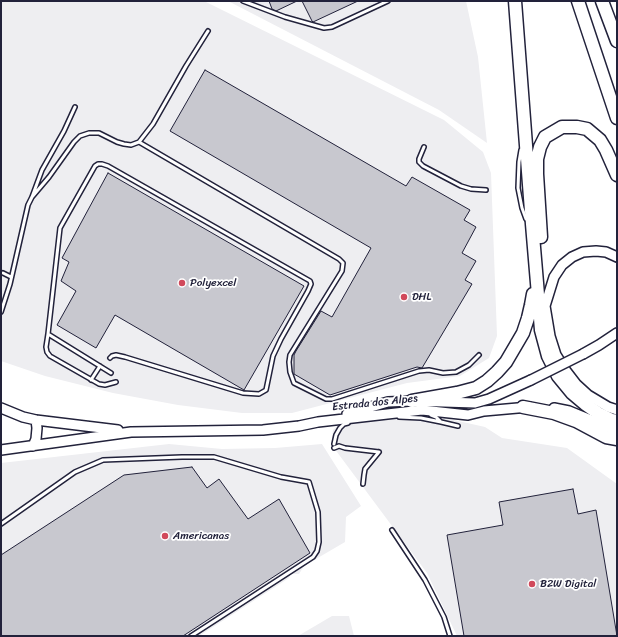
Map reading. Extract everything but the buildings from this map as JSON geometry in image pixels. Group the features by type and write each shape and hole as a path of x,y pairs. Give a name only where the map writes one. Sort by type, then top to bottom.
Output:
{"highway":[{"path":"515,1 541,330 548,356 558,376 572,393 598,413 617,421"},
{"path":"578,1 617,118"},
{"path":"602,1 617,41"},
{"path":"545,306 537,174 537,159 540,147 545,137 562,127 577,127 587,130 600,140 617,174"},
{"path":"412,401 476,388 497,372 506,362 526,326 531,305 536,267"},
{"path":"523,407 554,413 576,421 606,437 617,439"}],"main road":[{"path":"617,257 606,252 596,251 583,252 572,257 562,265 554,277 545,306 550,336 556,355 566,371 576,384 588,395 608,408 617,410"},
{"path":"318,422 388,402 412,401 474,404 489,399 531,380 599,346 617,333"},
{"name":"Estrada dos Alpes","path":"13,449 132,432 263,430 422,410 468,415 523,407 539,407 569,411 617,430"},
{"name":"Estrada dos Alpes","path":"1,408 23,417 36,420 132,432"},
{"path":"33,446 36,439 36,420"},
{"path":"1,447 13,449"},
{"path":"1,450 13,449"}],"lane":[{"path":"243,1 285,17 324,28 332,27 388,1"},
{"path":"32,197 50,177 74,142 80,136 89,133 99,133 124,144 131,145 139,142 153,124 208,31"},
{"path":"1,312 12,277 25,213 42,170 64,131 75,107"},
{"path":"139,142 339,259 343,263 342,271 290,355 290,372 294,383 326,399 332,399 419,371 429,370 444,373 456,372 469,365 479,355"},
{"path":"424,147 419,159 419,162 423,166 461,186 471,189 486,190"},
{"path":"110,358 116,355 243,393 259,394 266,390 273,356 308,291 311,284 310,281 108,166 98,164 95,166 60,228 46,347 50,356 91,380 102,385 116,382"},
{"path":"3,273 12,277"},
{"path":"48,334 111,373"},
{"path":"91,380 100,366"},
{"path":"422,410 436,417 441,422"},
{"path":"334,444 336,435 344,424 355,420 373,417 390,416 421,418 458,426"},
{"path":"334,448 339,446 379,452 365,469 363,484"},
{"path":"1,524 75,472 103,460 214,457 281,477 309,482 318,512 319,542 317,551 313,557 191,636"},
{"path":"392,530 425,580 444,617 450,636"}],"shaded area":[{"path":"1,1 204,1 444,120 483,152 491,173 497,336 489,358 460,376 407,383 292,413 242,413 178,405 113,393 45,376 1,361"},
{"path":"228,1 466,1 478,57 487,143 439,110"},
{"path":"418,412 485,427 502,438 567,448 617,484 617,636 457,636 427,573 334,448 332,439 333,430 337,426 378,413"},
{"name":"Americanas","path":"169,444 222,449 275,448 322,444 361,506 346,517 345,542 304,566 299,574 291,574 289,578 199,636 1,636 1,463"},
{"path":"332,616 349,616 354,636 298,636"}],"place":[{"name":"Polyexcel","path":"182,283"},
{"name":"DHL","path":"404,297"},
{"name":"Americanas","path":"165,536"},
{"name":"B2W Digital","path":"532,584"}]}
